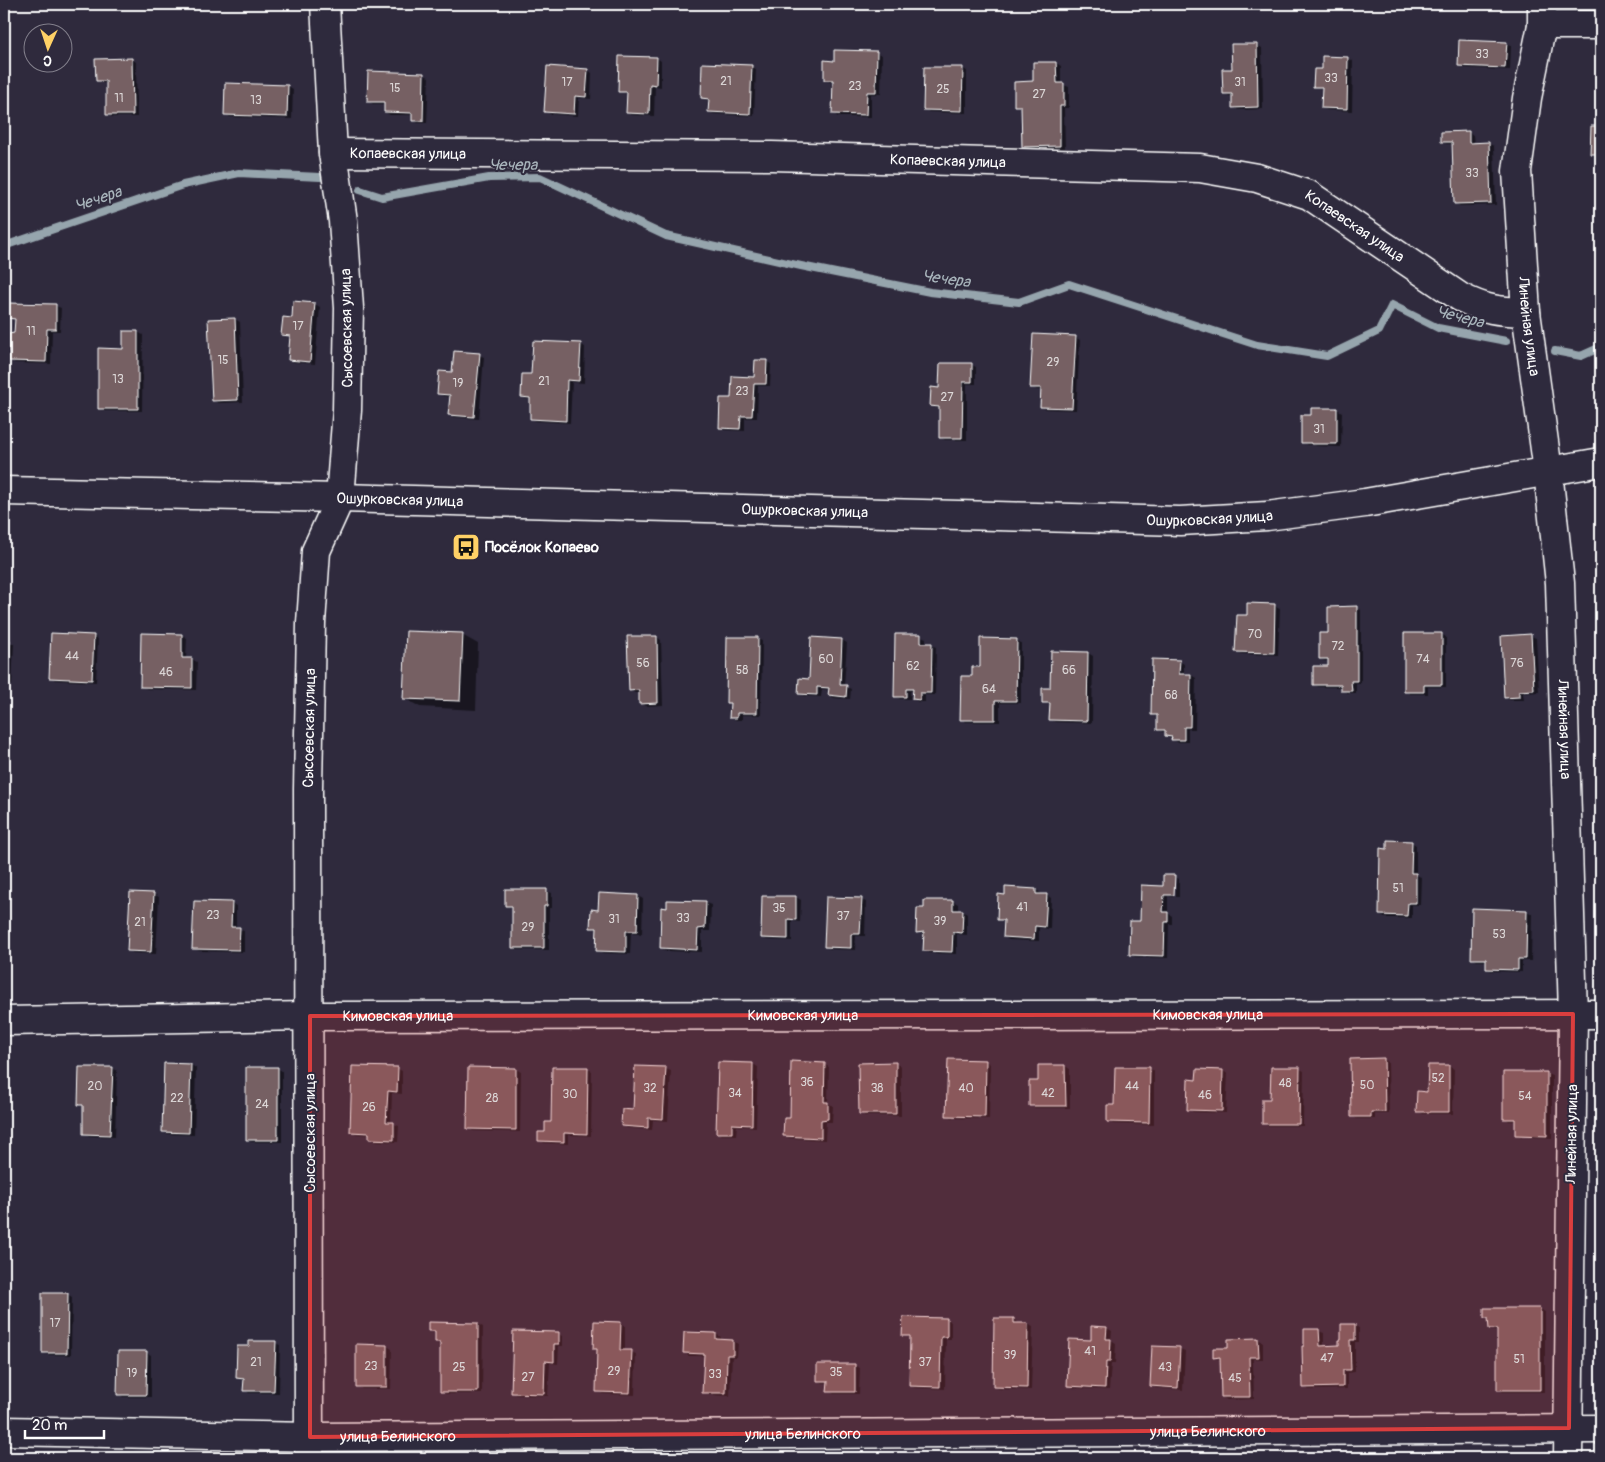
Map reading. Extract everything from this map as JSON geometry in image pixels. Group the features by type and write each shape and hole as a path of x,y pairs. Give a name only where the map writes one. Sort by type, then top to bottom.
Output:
{"street":[{"name":"Сысоевская улица","path":"309,1448 310,1016 308,790 311,623 316,551 340,498 347,410 349,308 343,221 333,153 325,4"},
{"path":"1542,14 1601,25"},
{"name":"Линейная улица","path":"1542,14 1527,98 1517,171 1526,312 1548,471 1560,583 1573,1014 1568,1458"},
{"name":"Копаевская улица","path":"333,153 772,156 1200,168 1257,178 1309,195 1460,297 1488,309 1526,312"},
{"name":"Ошурковская улица","path":"4,491 340,498 1180,521 1267,516 1355,504 1601,462"},
{"name":"Кимовская улица","path":"4,1020 310,1016 1601,1014"},
{"name":"улица Белинского","path":"4,1432 309,1448 1601,1428"}],"highlighted area":[{"path":"1573,1014 1569,1428 310,1437 310,1016"}],"building":[{"path":"1459,40 1507,42 1505,68 1458,66"},
{"path":"1231,44 1257,44 1258,107 1232,108 1232,94 1223,94 1222,69 1232,69"},
{"path":"834,50 877,51 876,92 867,92 866,115 832,114 833,80 824,80 824,60 834,61"},
{"path":"619,56 657,57 656,85 650,84 649,114 626,113 627,92 618,92"},
{"path":"1322,56 1348,57 1347,109 1321,108 1322,87 1313,87 1314,69 1322,69"},
{"path":"132,58 133,115 106,115 106,81 96,81 95,59"},
{"path":"1033,62 1056,62 1057,83 1064,83 1064,106 1060,106 1060,146 1022,147 1021,106 1014,106 1014,82 1033,81"},
{"path":"702,63 752,65 750,114 708,112 709,99 701,98"},
{"path":"547,66 588,69 586,97 575,96 574,114 544,112"},
{"path":"924,67 963,67 962,111 923,110"},
{"path":"368,71 424,73 423,121 412,121 412,113 384,112 384,102 367,102"},
{"path":"225,83 288,85 287,117 224,115"},
{"path":"1591,126 1601,126 1601,154 1590,154"},
{"path":"1469,131 1469,143 1489,142 1491,203 1454,204 1452,142 1441,142 1441,132"},
{"path":"293,301 315,303 310,362 288,360 290,336 281,335 283,317 292,318"},
{"path":"8,303 56,304 56,329 47,329 46,362 9,361 9,334 14,333 15,319 7,318"},
{"path":"235,318 238,400 212,401 208,319"},
{"path":"123,331 138,331 138,409 98,409 98,348 123,349"},
{"path":"1033,334 1076,336 1072,408 1040,407 1041,388 1030,388"},
{"path":"533,341 581,343 579,381 567,380 566,421 530,419 530,398 521,397 522,374 531,374"},
{"path":"454,351 480,353 474,417 448,415 450,395 437,394 439,371 452,372"},
{"path":"755,360 767,360 766,384 754,384 752,416 741,416 740,429 719,428 720,398 731,398 732,376 754,377"},
{"path":"940,363 972,363 972,382 963,382 962,438 939,438 939,407 930,406 931,387 939,388"},
{"path":"1311,408 1337,408 1337,444 1301,443 1301,415 1311,415"},
{"path":"1247,603 1275,604 1274,653 1235,652 1237,615 1247,615"},
{"path":"1357,606 1357,681 1351,681 1352,691 1341,691 1341,685 1313,685 1313,666 1328,666 1328,659 1319,659 1319,633 1328,633 1328,607"},
{"path":"406,631 463,633 460,701 403,699"},
{"path":"51,633 94,635 92,680 49,678"},
{"path":"141,633 182,634 182,658 192,658 192,688 140,687"},
{"path":"1404,633 1442,633 1442,685 1424,685 1424,692 1404,692"},
{"path":"895,634 921,634 921,643 932,643 931,693 920,693 920,700 912,699 913,689 906,689 906,697 894,697"},
{"path":"1531,634 1534,690 1519,691 1519,697 1504,698 1501,636"},
{"path":"627,636 657,636 658,703 639,704 639,690 629,691"},
{"path":"727,637 758,637 757,713 737,713 737,718 729,718 730,703 726,703"},
{"path":"811,637 842,639 840,685 847,685 846,697 828,695 829,688 817,687 817,695 798,694 799,678 809,679"},
{"path":"980,638 1017,639 1016,701 995,701 995,720 960,720 961,676 972,676 972,667 980,667"},
{"path":"4,640 10,640 7,683 4,683"},
{"path":"1051,651 1088,652 1087,721 1049,720 1050,703 1042,703 1042,688 1050,688"},
{"path":"1152,659 1180,660 1179,674 1191,674 1190,727 1184,727 1184,740 1171,740 1172,737 1165,736 1165,730 1157,730 1157,715 1151,715"},
{"path":"1387,840 1412,841 1411,873 1416,873 1416,903 1408,903 1407,916 1379,915 1380,848 1387,849"},
{"path":"1163,875 1175,875 1174,895 1164,895 1163,912 1168,912 1168,922 1165,922 1164,956 1129,955 1130,921 1140,921 1141,885 1163,886"},
{"path":"1005,887 1036,889 1036,894 1047,894 1045,927 1035,926 1034,939 1003,937 1004,920 997,920 998,894 1005,895"},
{"path":"505,889 547,889 547,906 544,906 544,948 512,948 512,906 505,906"},
{"path":"130,892 154,893 151,952 127,951"},
{"path":"599,893 638,895 637,931 626,931 626,952 596,951 597,928 590,928 591,909 598,910"},
{"path":"762,896 796,896 796,920 788,919 788,939 761,938"},
{"path":"826,897 862,898 860,934 851,934 851,948 824,947"},
{"path":"667,900 706,901 705,928 698,929 697,950 660,948 661,907 667,908"},
{"path":"924,900 953,900 953,910 963,910 962,933 953,932 952,952 923,951 924,932 916,933 917,908 924,908"},
{"path":"194,901 232,902 231,927 240,927 239,950 192,949"},
{"path":"1472,908 1527,910 1526,959 1518,959 1518,970 1486,969 1486,959 1471,959"},
{"path":"1384,1058 1385,1112 1371,1112 1371,1117 1351,1117 1350,1059"},
{"path":"948,1059 986,1060 985,1117 946,1116"},
{"path":"791,1061 825,1063 824,1102 828,1102 828,1119 821,1120 821,1138 783,1136 784,1118 790,1118"},
{"path":"718,1062 753,1063 752,1125 732,1124 732,1133 716,1133"},
{"path":"896,1062 896,1114 859,1114 858,1063"},
{"path":"164,1063 191,1064 189,1133 162,1132"},
{"path":"1038,1065 1065,1065 1066,1106 1029,1106 1029,1081 1038,1081"},
{"path":"1428,1065 1449,1065 1449,1112 1416,1112 1417,1091 1427,1092"},
{"path":"352,1066 398,1067 397,1092 388,1091 386,1122 394,1122 394,1140 369,1139 369,1133 350,1132"},
{"path":"635,1066 666,1067 663,1119 648,1118 648,1128 621,1126 622,1109 633,1110"},
{"path":"79,1067 113,1067 110,1135 83,1134 83,1105 78,1105"},
{"path":"246,1067 278,1067 278,1140 246,1140"},
{"path":"468,1067 516,1068 516,1130 467,1129"},
{"path":"552,1067 588,1067 587,1134 564,1133 564,1142 538,1141 538,1132 545,1132 545,1122 551,1122"},
{"path":"1115,1067 1150,1067 1149,1123 1107,1122 1107,1105 1114,1105"},
{"path":"1271,1067 1300,1067 1299,1124 1262,1124 1262,1099 1270,1099"},
{"path":"1197,1069 1223,1070 1222,1111 1187,1110 1188,1079 1196,1080"},
{"path":"1503,1072 1547,1072 1547,1136 1515,1135 1515,1119 1503,1119"},
{"path":"42,1293 68,1293 67,1353 42,1353"},
{"path":"1484,1308 1540,1308 1540,1390 1497,1390 1497,1329 1489,1329 1488,1318 1484,1318"},
{"path":"903,1317 947,1318 947,1337 941,1337 940,1387 909,1386 910,1336 902,1336"},
{"path":"994,1318 1014,1318 1014,1323 1028,1323 1027,1388 993,1387"},
{"path":"594,1321 621,1322 620,1350 632,1350 630,1393 596,1392 597,1349 593,1349"},
{"path":"428,1322 478,1323 478,1392 440,1392 440,1342 435,1342 435,1331 428,1331"},
{"path":"1341,1324 1355,1324 1355,1340 1350,1340 1351,1370 1343,1370 1343,1387 1303,1388 1302,1346 1304,1346 1304,1329 1319,1329 1320,1346 1339,1345 1339,1340 1341,1340"},
{"path":"1091,1326 1107,1327 1106,1339 1111,1339 1110,1362 1106,1362 1105,1388 1067,1386 1069,1339 1091,1340"},
{"path":"513,1331 559,1332 559,1344 554,1344 554,1362 545,1361 544,1394 511,1393"},
{"path":"684,1332 716,1333 716,1339 733,1340 733,1355 727,1355 726,1393 702,1393 704,1354 683,1353"},
{"path":"1258,1338 1259,1357 1249,1357 1250,1397 1221,1397 1220,1357 1213,1358 1213,1348 1228,1348 1228,1339"},
{"path":"249,1341 276,1341 274,1391 243,1391 244,1379 236,1378 237,1346 249,1346"},
{"path":"356,1344 387,1345 387,1387 356,1387"},
{"path":"1152,1346 1180,1347 1178,1388 1150,1386"},
{"path":"118,1351 147,1351 146,1395 117,1395"},
{"path":"817,1364 855,1364 855,1392 827,1392 828,1381 817,1381"}],"waterway":[{"name":"Чечера","path":"4,246 183,185 239,173 320,177"},
{"name":"Чечера","path":"360,190 382,197 489,178 540,177 666,236 930,292 1019,302 1069,284 1257,345 1327,356 1379,331 1392,305 1438,328 1506,341"},
{"name":"Чечера","path":"1555,351 1581,356 1601,347"}],"place":[{"name":"Посёлок Копаево","path":"466,547"}]}
